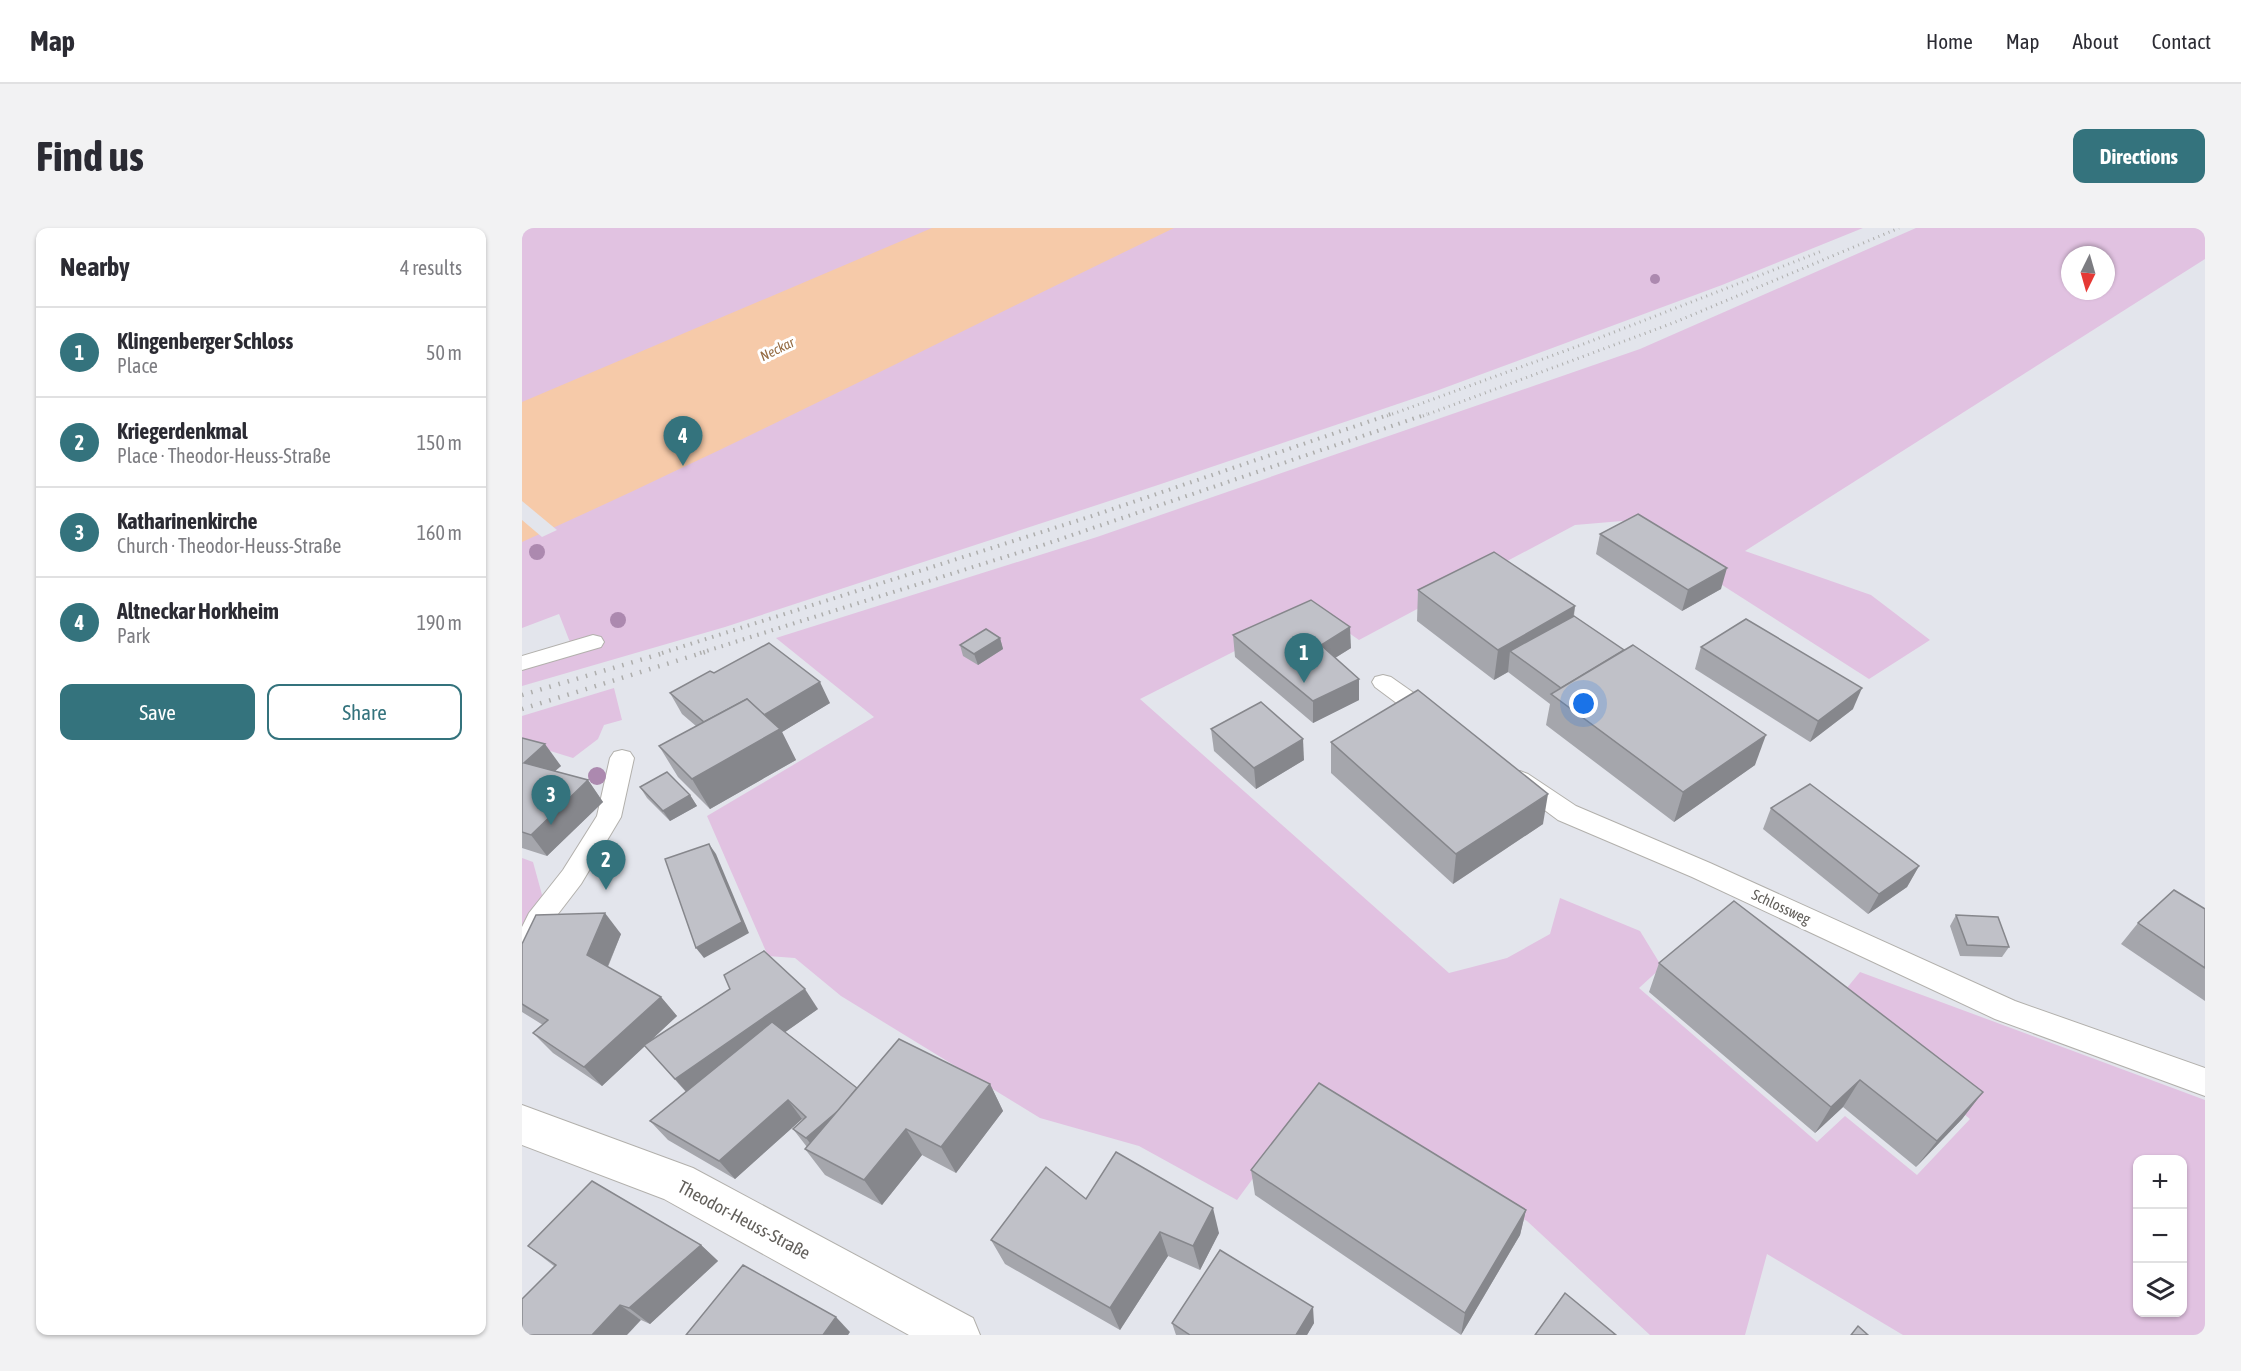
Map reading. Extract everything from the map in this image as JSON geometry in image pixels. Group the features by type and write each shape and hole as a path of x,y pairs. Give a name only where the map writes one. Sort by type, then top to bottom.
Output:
{"main road":[{"name":"Theodor-Heuss-Straße","path":"522,1125 678,1183 956,1335"}],"lane":[{"path":"522,663 592,642"},
{"path":"1383,682 1451,730"},
{"path":"522,955 538,921 572,877 609,817 622,758"},
{"name":"Schlossweg","path":"1499,765 1567,813 1701,870 2005,1010 2205,1082"}],"shaded area":[{"path":"522,228 1863,228 1722,285 1436,391 725,627 522,686 522,670 575,655 559,614 522,628"},
{"path":"1916,228 2205,228 2205,259 1745,551 1871,595 1930,640 1869,679 1622,521 1575,525 1359,640 1316,610 1140,699 1449,973 1507,958 1550,934 1560,898 1640,931 1662,967 1639,988 1817,1142 1845,1116 1917,1175 1970,1119 1832,1006 1860,972 2205,1100 2205,1335 1903,1335 1767,1254 1745,1335 1650,1335 1527,1221 1316,1093 1237,1200 1139,1146 1040,1118 841,996 795,958 768,956 707,816 874,717 776,638 1097,537 1640,349"},
{"path":"614,688 622,720 604,725 598,739 573,758 531,745 522,753 522,716"},
{"path":"522,858 533,862 544,902 522,946"}],"water":[{"name":"Neckar","path":"932,228 1174,228 767,427 522,542 522,402"}],"pier":[{"path":"522,501 557,530 542,537 522,520"}],"building":[{"path":"1638,514 1727,568 1688,590 1600,534"},
{"path":"1494,552 1575,606 1498,650 1418,590"},
{"path":"1311,600 1350,627 1321,645 1359,679 1313,701 1233,635"},
{"path":"1574,616 1624,650 1561,688 1510,651"},
{"path":"1746,619 1862,688 1818,721 1701,647"},
{"path":"986,629 1000,638 974,654 960,645"},
{"path":"769,643 820,682 764,715 747,699 704,722 670,693 710,671 714,673"},
{"path":"1633,645 1766,735 1683,792 1551,694"},
{"path":"1418,690 1548,794 1456,854 1331,742"},
{"path":"747,699 780,729 692,779 659,746"},
{"path":"1261,702 1303,739 1254,768 1211,729"},
{"path":"522,738 545,744 524,763 588,780 531,835 522,832"},
{"path":"667,772 690,795 663,811 640,787"},
{"path":"1810,784 1919,866 1879,894 1771,808"},
{"path":"709,844 742,922 696,948 665,859"},
{"path":"2174,890 2205,909 2205,968 2138,923"},
{"path":"1734,901 1983,1092 1937,1141 1860,1080 1831,1107 1659,963"},
{"path":"605,913 587,955 661,997 584,1067 533,1033 548,1020 522,1004 522,944 536,915"},
{"path":"1956,915 1998,917 2009,947 1967,945"},
{"path":"764,951 805,989 675,1079 644,1045 730,989 724,975"},
{"path":"772,1022 857,1088 839,1110 806,1138 793,1129 806,1117 788,1100 719,1161 650,1121"},
{"path":"899,1039 990,1084 941,1147 906,1129 864,1180 805,1149"},
{"path":"1319,1083 1526,1210 1465,1313 1251,1170"},
{"path":"1116,1152 1213,1208 1193,1246 1160,1232 1110,1308 991,1240 1046,1167 1086,1199"},
{"path":"592,1181 701,1245 629,1308 620,1305 592,1335 522,1335 522,1299 556,1265 528,1246"},
{"path":"1220,1250 1313,1307 1296,1335 1190,1335 1172,1323"},
{"path":"743,1265 836,1317 823,1335 686,1335"},
{"path":"1565,1293 1616,1335 1535,1335"},
{"path":"1858,1326 1868,1335 1851,1335"}],"railway":[{"path":"1423,416 1673,323 1899,228"},
{"path":"1387,416 1581,345 1822,251"},
{"path":"662,653 1092,516 1391,414"},
{"path":"700,653 1046,544 1427,414"},
{"path":"522,695 667,652"},
{"path":"522,709 705,652"}],"place":[{"name":"Altneckar Horkheim","path":"683,466"},
{"name":"Klingenberger Schloss","path":"1304,683"},
{"name":"Katharinenkirche","path":"551,825"},
{"name":"Kriegerdenkmal","path":"606,890"}]}
